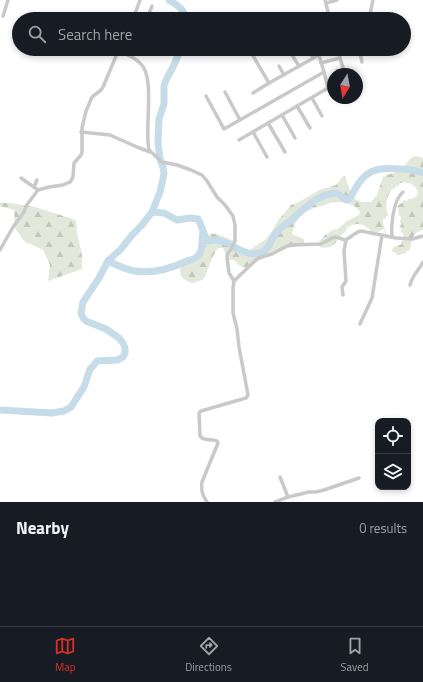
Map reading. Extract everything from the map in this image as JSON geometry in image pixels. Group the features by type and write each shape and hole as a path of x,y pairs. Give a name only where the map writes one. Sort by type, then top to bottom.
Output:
{"street":[{"path":"3,16 8,0"},
{"path":"137,12 140,0"},
{"path":"328,12 326,2 337,0"},
{"path":"370,12 373,0"},
{"path":"150,12 152,6"},
{"path":"0,250 13,227 24,212 26,206 38,190 67,184 72,180 74,163 80,157 82,152 81,132 90,100 103,88 116,56"},
{"path":"130,56 140,62 146,70 148,89 148,139 151,152"},
{"path":"253,56 269,83"},
{"path":"293,56 299,66"},
{"path":"253,93 316,56"},
{"path":"239,140 328,88 319,56"},
{"path":"361,56 362,62"},
{"path":"321,63 340,58 342,68"},
{"path":"279,66 284,75"},
{"path":"206,96 224,129 324,72"},
{"path":"225,92 240,120"},
{"path":"312,98 322,116"},
{"path":"297,106 310,128"},
{"path":"282,115 295,138"},
{"path":"268,123 285,152"},
{"path":"81,132 110,135 151,152 161,161 177,165 202,175 234,218 236,229 233,247 227,255 229,273 234,281"},
{"path":"253,132 268,157"},
{"path":"21,178 38,190"},
{"path":"34,187 37,180"},
{"path":"392,237 392,221 394,212 398,196 403,192"},
{"path":"343,295 342,289 346,280 344,251 346,240 360,232 412,239 423,236"},
{"path":"360,324 372,298 382,235"},
{"path":"207,502 202,494 202,482 218,441 205,440 201,438 199,413 201,411 246,398 248,395 233,313 234,281 258,258 272,254 289,245 321,244 336,237 346,240"},
{"path":"410,285 411,280 423,262"},
{"path":"280,477 288,498"},
{"path":"275,502 309,492 324,490 359,478"}],"green space":[{"path":"417,156 423,158 423,230 419,231 415,235 412,240 410,250 406,253 399,255 391,251 394,247 402,244 401,241 404,240 403,233 400,232 402,230 399,227 402,224 400,221 401,217 397,211 399,210 397,206 403,202 403,200 407,201 408,199 414,198 418,193 414,186 409,183 400,183 391,191 386,205 388,216 386,216 386,219 383,219 383,223 387,236 384,229 374,234 365,226 355,224 347,228 333,246 325,248 320,247 318,243 324,236 332,230 338,229 347,221 359,215 360,211 353,205 332,202 308,211 300,217 292,234 304,239 304,244 277,252 244,268 234,260 230,260 226,257 223,248 218,248 213,256 205,277 202,280 193,283 181,276 181,267 195,261 202,255 205,249 205,243 211,233 234,241 230,245 237,253 242,252 252,254 251,249 266,239 279,219 291,205 319,190 336,185 341,178 345,176 352,196 355,199 362,202 371,202 377,195 383,177 400,171 409,160"},
{"path":"0,203 35,207 76,220 77,233 82,255 82,269 48,281 50,265 43,250 24,241 15,228 14,210 0,206"}],"waterway":[{"path":"169,0 183,12"},
{"path":"0,410 52,413 64,411 71,407 84,387 90,369 97,361 117,360 123,357 125,348 119,338 106,329 86,321 83,318 81,313 83,302 108,261 121,249 152,212 160,192 164,174 158,143 159,119 164,104 164,86 178,56"},
{"path":"231,245 250,254 264,251 279,230 311,203 323,196 337,193 346,200 349,199 363,178 367,174 376,170 396,169 423,173"},
{"path":"152,212 164,213 177,220 190,218 198,219 207,241 214,240 227,243"},
{"path":"108,261 125,268 142,272 155,271 175,266 198,256 202,248 203,232"}]}
